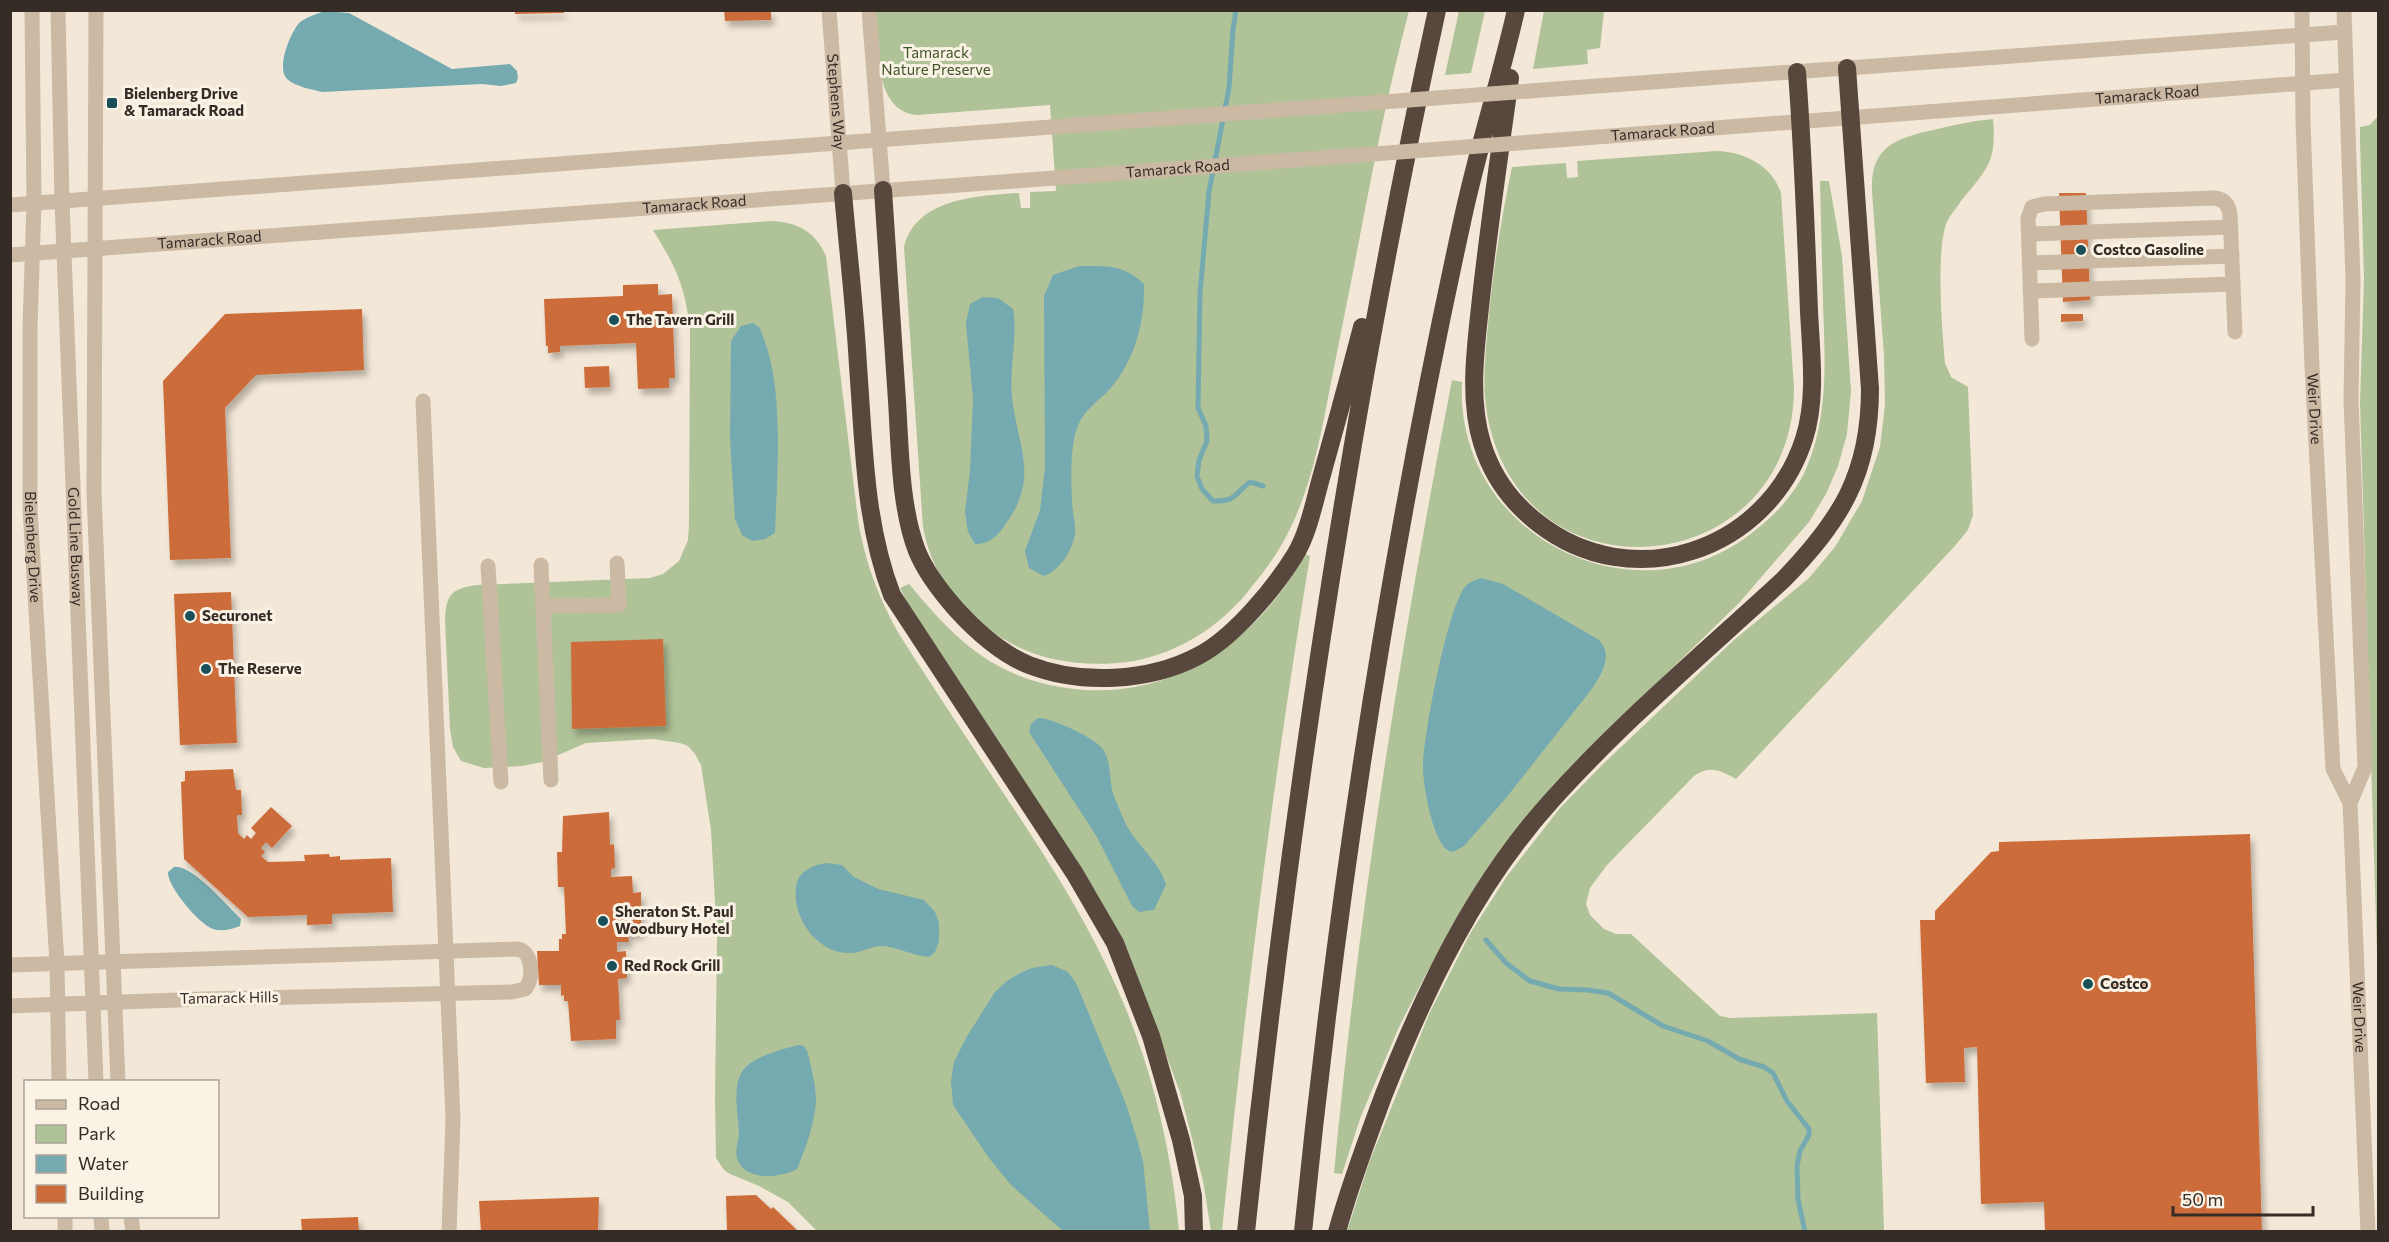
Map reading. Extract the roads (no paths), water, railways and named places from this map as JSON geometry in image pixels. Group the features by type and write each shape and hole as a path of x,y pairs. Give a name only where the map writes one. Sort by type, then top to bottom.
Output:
{"highway":[{"path":"1246,1232 1282,914 1309,718 1349,464 1399,192 1437,10"},
{"path":"1517,10 1481,292 1474,375 1475,410 1487,459 1507,492 1519,506 1545,528 1593,553 1653,560 1693,552 1722,538 1749,521 1776,493 1788,475 1804,441 1812,398 1797,72"},
{"path":"1303,1232 1343,882 1394,565 1460,232 1517,10"},
{"path":"1337,1232 1357,1164 1406,1038 1443,959 1483,891 1551,801 1591,758 1783,580 1827,531 1851,492 1868,435 1870,400 1847,68"},
{"path":"883,190 899,433 910,526 917,551 927,573 966,620 1005,651 1027,664 1053,673 1101,678 1148,673 1199,656 1218,643 1262,600 1297,552 1311,511 1399,192"},
{"path":"843,193 867,489 880,564 892,595 1096,907 1115,943 1151,1036 1181,1140 1193,1196 1194,1232"}],"street":[{"name":"Bielenberg Drive","path":"32,10 34,203 30,509 57,964 59,1080"},
{"name":"Gold Line Busway","path":"58,10 62,201 96,1080"},
{"path":"96,10 94,493 118,1080"},
{"name":"Stephens Way","path":"830,10 843,193"},
{"path":"869,10 883,190"},
{"name":"Weir Drive","path":"2302,10 2312,367 2333,769 2350,803 2368,1232"},
{"name":"Weir Drive","path":"2344,10 2353,280 2351,400 2365,767 2350,803"},
{"path":"10,205 2344,32"},
{"name":"Tamarack Road","path":"10,255 2345,80"},
{"path":"2032,339 2029,212 2032,207 2041,204 2217,199 2228,206 2231,227 2235,332"},
{"path":"2028,234 2231,227"},
{"path":"2029,263 2232,256"},
{"path":"2030,291 2233,284"},
{"path":"423,401 453,1119 449,1232"},
{"path":"543,606 619,605 617,563"},
{"path":"541,565 551,780"},
{"path":"488,566 501,782"},
{"name":"Tamarack Hills","path":"10,1006 449,994 525,989 529,984 529,957 523,950 445,952"},
{"path":"10,965 445,952"}],"water":[{"path":"324,11 349,13 452,69 510,64 517,71 518,78 516,83 501,86 482,84 322,92 299,86 287,79 284,74 286,51 299,23"},
{"path":"1079,266 1114,268 1136,277 1144,284 1143,312 1137,340 1126,366 1109,390 1079,422 1073,445 1072,464 1074,539 1069,552 1060,564 1044,576 1029,568 1025,551 1040,510 1045,467 1044,296 1053,275"},
{"path":"983,297 998,298 1013,309 1015,331 1012,397 1022,448 1024,477 1022,492 1016,508 1002,529 989,541 975,544 968,532 965,512 970,471 973,399 966,323 970,304"},
{"path":"753,323 760,328 770,359 777,403 778,447 775,533 765,539 752,541 742,535 735,519 730,438 731,341 741,326"},
{"path":"1481,578 1503,584 1599,640 1606,659 1602,672 1591,690 1506,798 1464,846 1450,852 1438,837 1430,812 1423,775 1424,751 1432,702 1451,619 1465,587 1470,582"},
{"path":"1038,718 1061,724 1080,733 1104,751 1109,764 1113,793 1124,821 1155,863 1166,885 1154,910 1139,912 1132,906 1097,837 1029,732 1031,724"},
{"path":"826,863 842,865 854,877 878,889 924,900 935,912 939,923 939,941 935,952 929,957 884,946 848,953 836,951 816,940 802,921 798,910 796,887 803,873 816,865"},
{"path":"174,867 190,872 209,887 241,919 240,926 227,930 216,930 200,920 178,895 169,878 168,872"},
{"path":"1052,965 1068,972 1077,985 1126,1104 1143,1161 1150,1231 1063,1231 1011,1185 989,1158 953,1105 951,1081 954,1062 995,992 1020,973 1032,968"},
{"path":"799,1045 804,1046 808,1053 816,1100 807,1144 797,1169 773,1176 747,1171 741,1166 736,1155 739,1135 736,1098 742,1071 758,1058"}],"waterway":[{"path":"1236,10 1229,88 1209,192 1200,293 1198,408 1206,426 1207,441 1199,460 1197,476 1202,489 1213,501 1231,499 1250,482 1263,486"},
{"path":"1486,940 1506,963 1530,981 1559,989 1608,993 1663,1026 1708,1041 1739,1059 1764,1067 1773,1073 1787,1101 1809,1129 1809,1135 1800,1151 1797,1166 1798,1199 1805,1232"}],"place":[{"name":"Bielenberg Drive & Tamarack Road","path":"112,103"},
{"name":"Costco Gasoline","path":"2081,250"},
{"name":"The Tavern Grill","path":"614,320"},
{"name":"Securonet","path":"190,616"},
{"name":"The Reserve","path":"206,669"},
{"name":"Sheraton St. Paul Woodbury Hotel","path":"603,921"},
{"name":"Red Rock Grill","path":"612,966"},
{"name":"Costco","path":"2088,984"}],"park label":[{"name":"Tamarack Nature Preserve","path":"936,62"}]}
